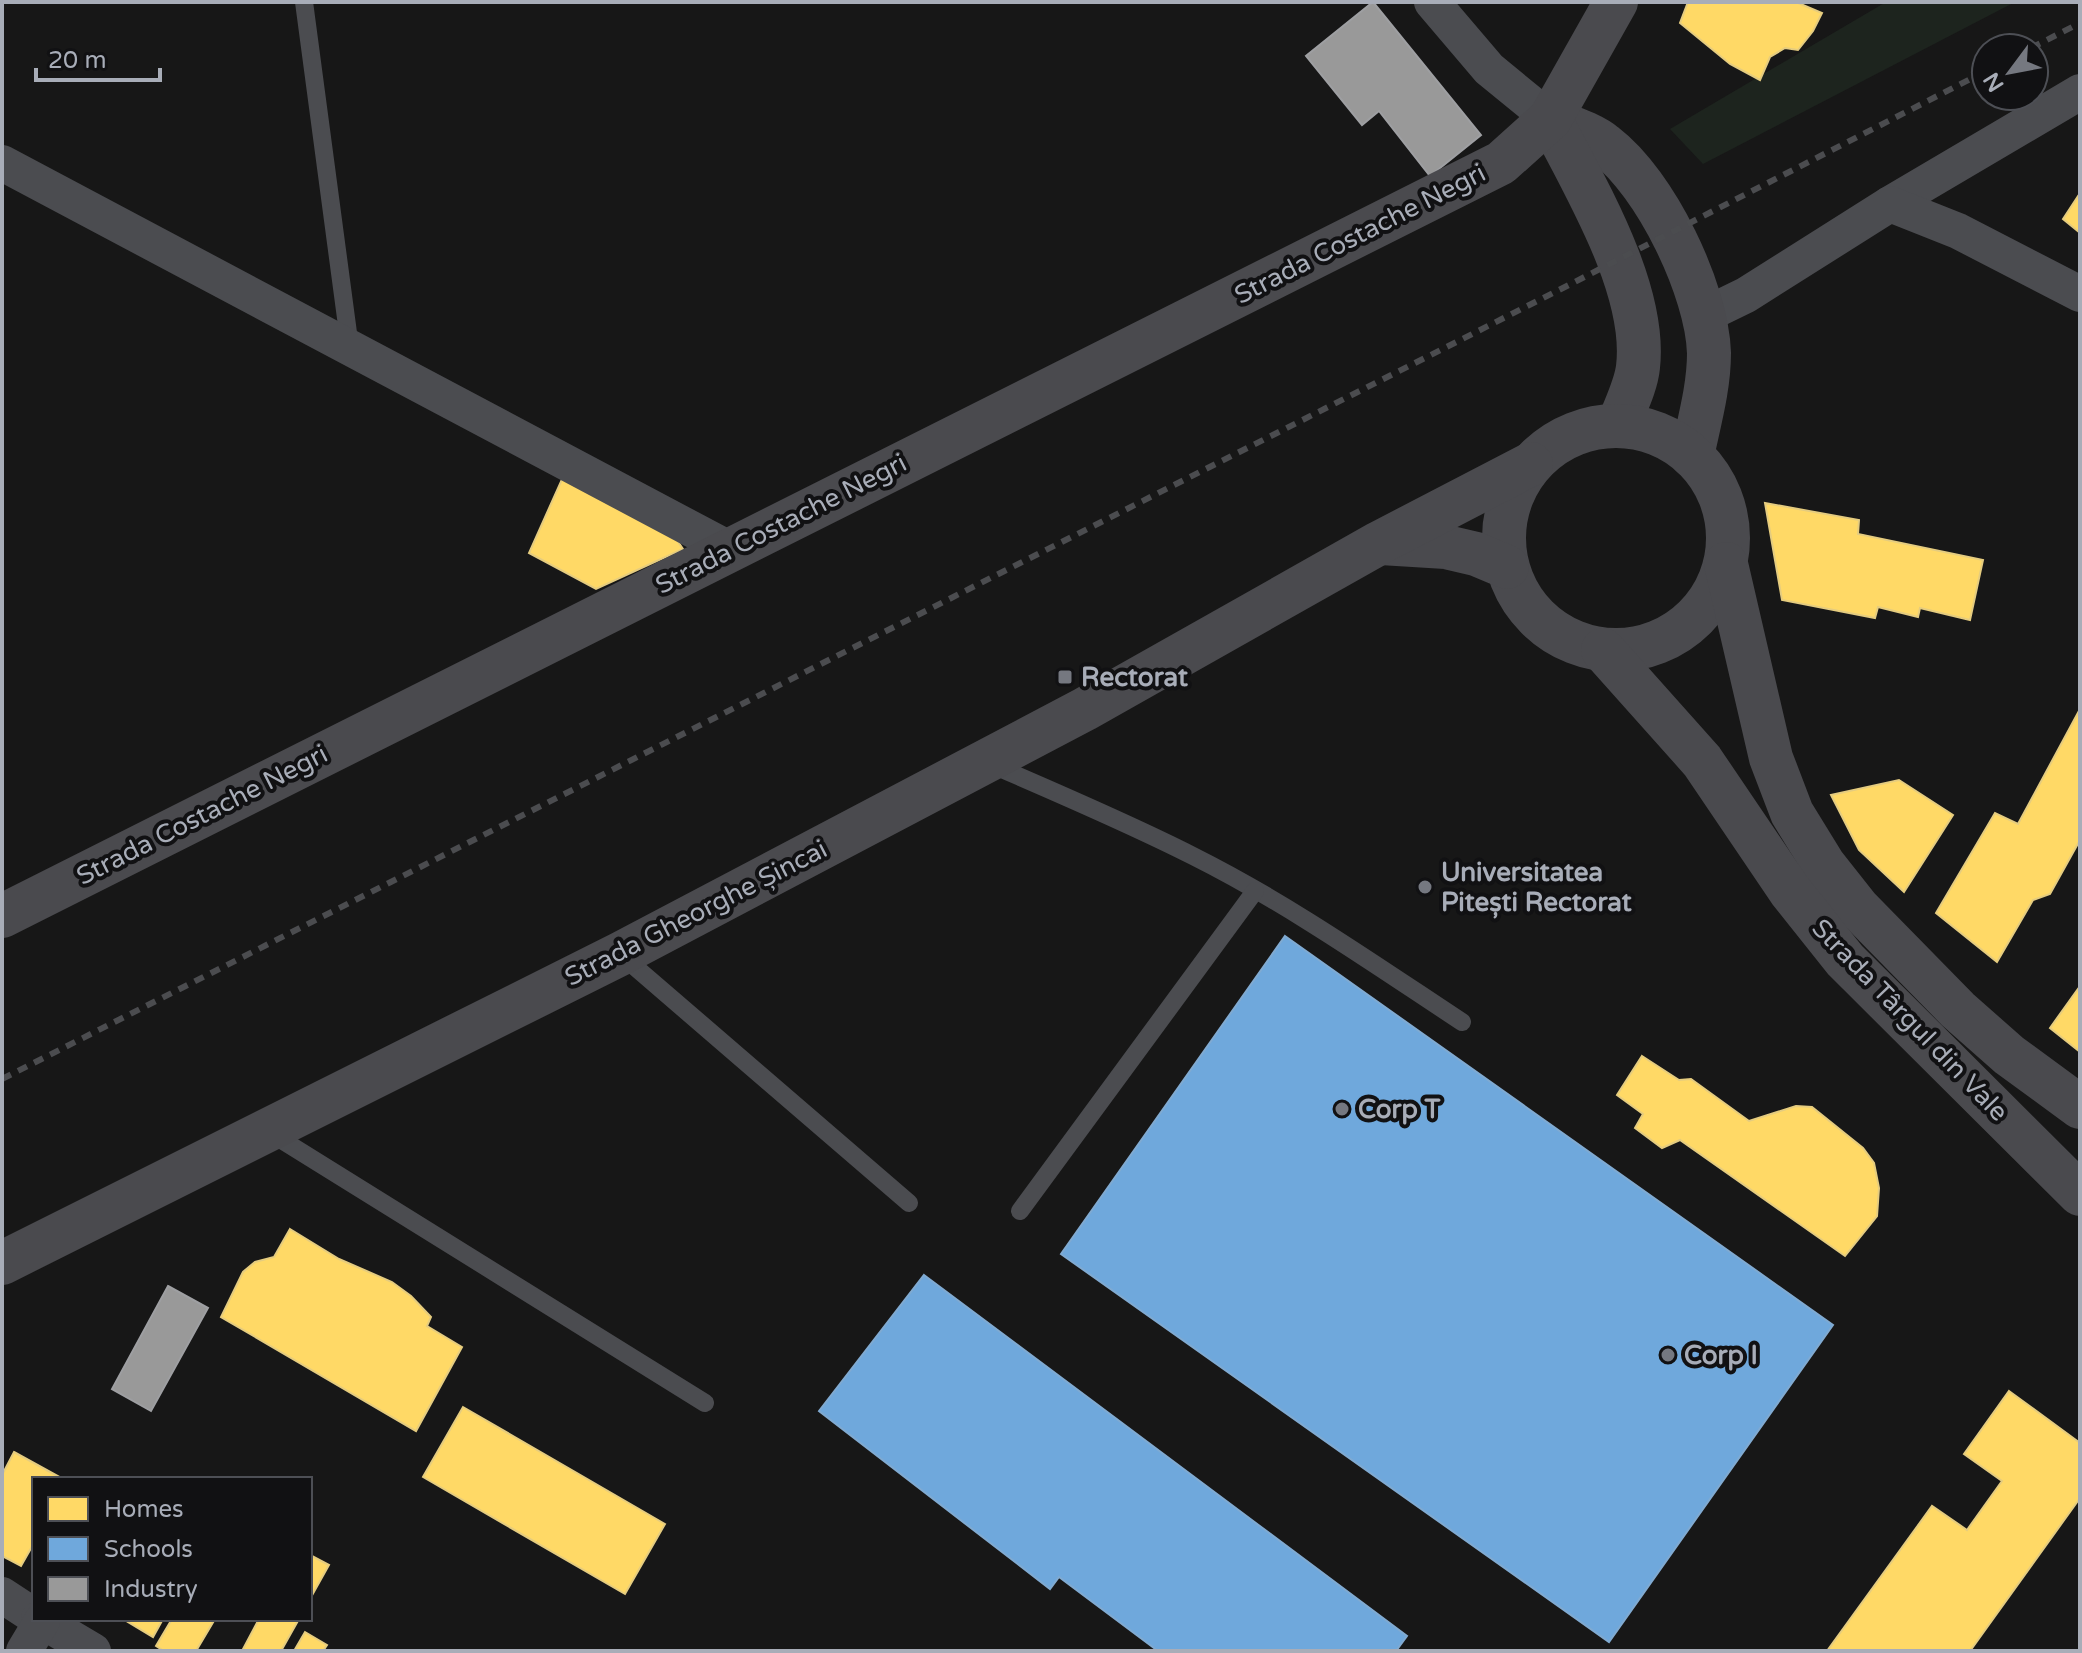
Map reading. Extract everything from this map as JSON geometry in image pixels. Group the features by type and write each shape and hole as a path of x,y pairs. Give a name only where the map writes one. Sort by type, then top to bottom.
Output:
{"main road":[{"path":"1550,119 1616,2"},
{"path":"1550,119 1605,144 1650,194 1683,255 1705,315 1709,352 1707,384 1692,456"},
{"path":"1550,119 1603,220 1631,295 1638,330 1638,369 1618,426"},
{"name":"Strada Costache Negri","path":"2,916 1501,163 1550,119"},
{"path":"1618,426 1658,435 1692,456 1711,478 1723,505 1728,534 1726,564 1714,594 1694,620 1667,639 1636,649 1603,650 1570,641 1542,623 1520,598 1507,567 1504,530 1513,495 1531,464 1556,443 1576,434 1618,426"},
{"name":"Strada Gheorghe Șincai","path":"2,1263 620,954 1085,709 1379,543 1531,464"},
{"path":"1379,543 1446,547 1476,554 1507,567"},
{"name":"Strada Târgul din Vale","path":"1726,564 1771,758 1792,813 1824,865 1858,908 1958,1010 2009,1055 2080,1107"},
{"name":"Strada Târgul din Vale","path":"1603,650 1702,761 1790,891 1845,960 2080,1194"}],"street":[{"path":"1432,2 1489,69 1550,119"},
{"path":"1705,315 1746,295 1890,204 2080,92"},
{"path":"2,163 731,550"},
{"path":"1890,204 1958,231 2080,294"},
{"path":"2,1595 35,1627 93,1651"}],"lane":[{"path":"304,2 350,348"},
{"path":"986,762 1194,856 1318,928 1462,1022"},
{"path":"1020,1211 1255,891"},
{"path":"620,954 909,1203"},
{"path":"267,1130 705,1403"}],"shaded area":[{"path":"1886,2 2015,2 1703,164 1670,129"}],"building: Homes":[{"path":"1688,2 1796,2 1822,13 1798,50 1785,48 1770,57 1760,80 1730,64 1680,23"},
{"path":"2080,193 2080,233 2063,219"},
{"path":"563,477 669,528 683,549 596,589 529,553"},
{"path":"1765,503 1859,520 1858,534 1983,560 1970,620 1920,608 1918,617 1878,607 1875,618 1782,600"},
{"path":"2080,709 2080,840 2050,894 2033,900 1997,962 1936,913 1995,813 2018,824"},
{"path":"1899,780 1953,815 1904,892 1859,850 1831,795"},
{"path":"2080,986 2080,1052 2050,1028"},
{"path":"1642,1056 1679,1080 1691,1079 1749,1121 1796,1106 1812,1107 1863,1148 1874,1163 1879,1188 1877,1216 1845,1256 1680,1140 1662,1148 1635,1128 1643,1114 1617,1095"},
{"path":"290,1229 339,1259 392,1282 431,1317 427,1326 462,1347 416,1431 221,1317 243,1272 255,1262 274,1257"},
{"path":"2009,1391 2080,1443 2080,1498 1970,1651 1827,1651 1932,1506 1967,1530 2002,1481 1964,1454"},
{"path":"463,1407 665,1524 625,1594 423,1477"},
{"path":"14,1452 59,1477 32,1477 32,1547 21,1566 2,1556 2,1475"},
{"path":"312,1556 329,1565 312,1595"},
{"path":"126,1621 162,1621 153,1637"},
{"path":"171,1621 214,1621 196,1651 164,1651 156,1646"},
{"path":"258,1621 298,1621 281,1651 242,1651"},
{"path":"305,1632 327,1645 323,1651 294,1651"}],"building: Schools":[{"path":"1285,936 1833,1325 1609,1642 1061,1254"},
{"path":"924,1275 1407,1636 1396,1651 1158,1651 1059,1577 1050,1589 819,1411"}],"building: Industry":[{"path":"1373,2 1481,135 1430,176 1379,111 1362,125 1306,56"},
{"path":"168,1286 208,1308 151,1411 112,1389"}],"railway":[{"path":"2050,38 2080,23"},
{"path":"2,1079 1970,79"}],"place":[{"name":"Rectorat","path":"1065,677"},
{"name":"Universitatea Pitești Rectorat","path":"1425,887"},
{"name":"Corp T","path":"1342,1109"},
{"name":"Corp I","path":"1668,1355"}]}
